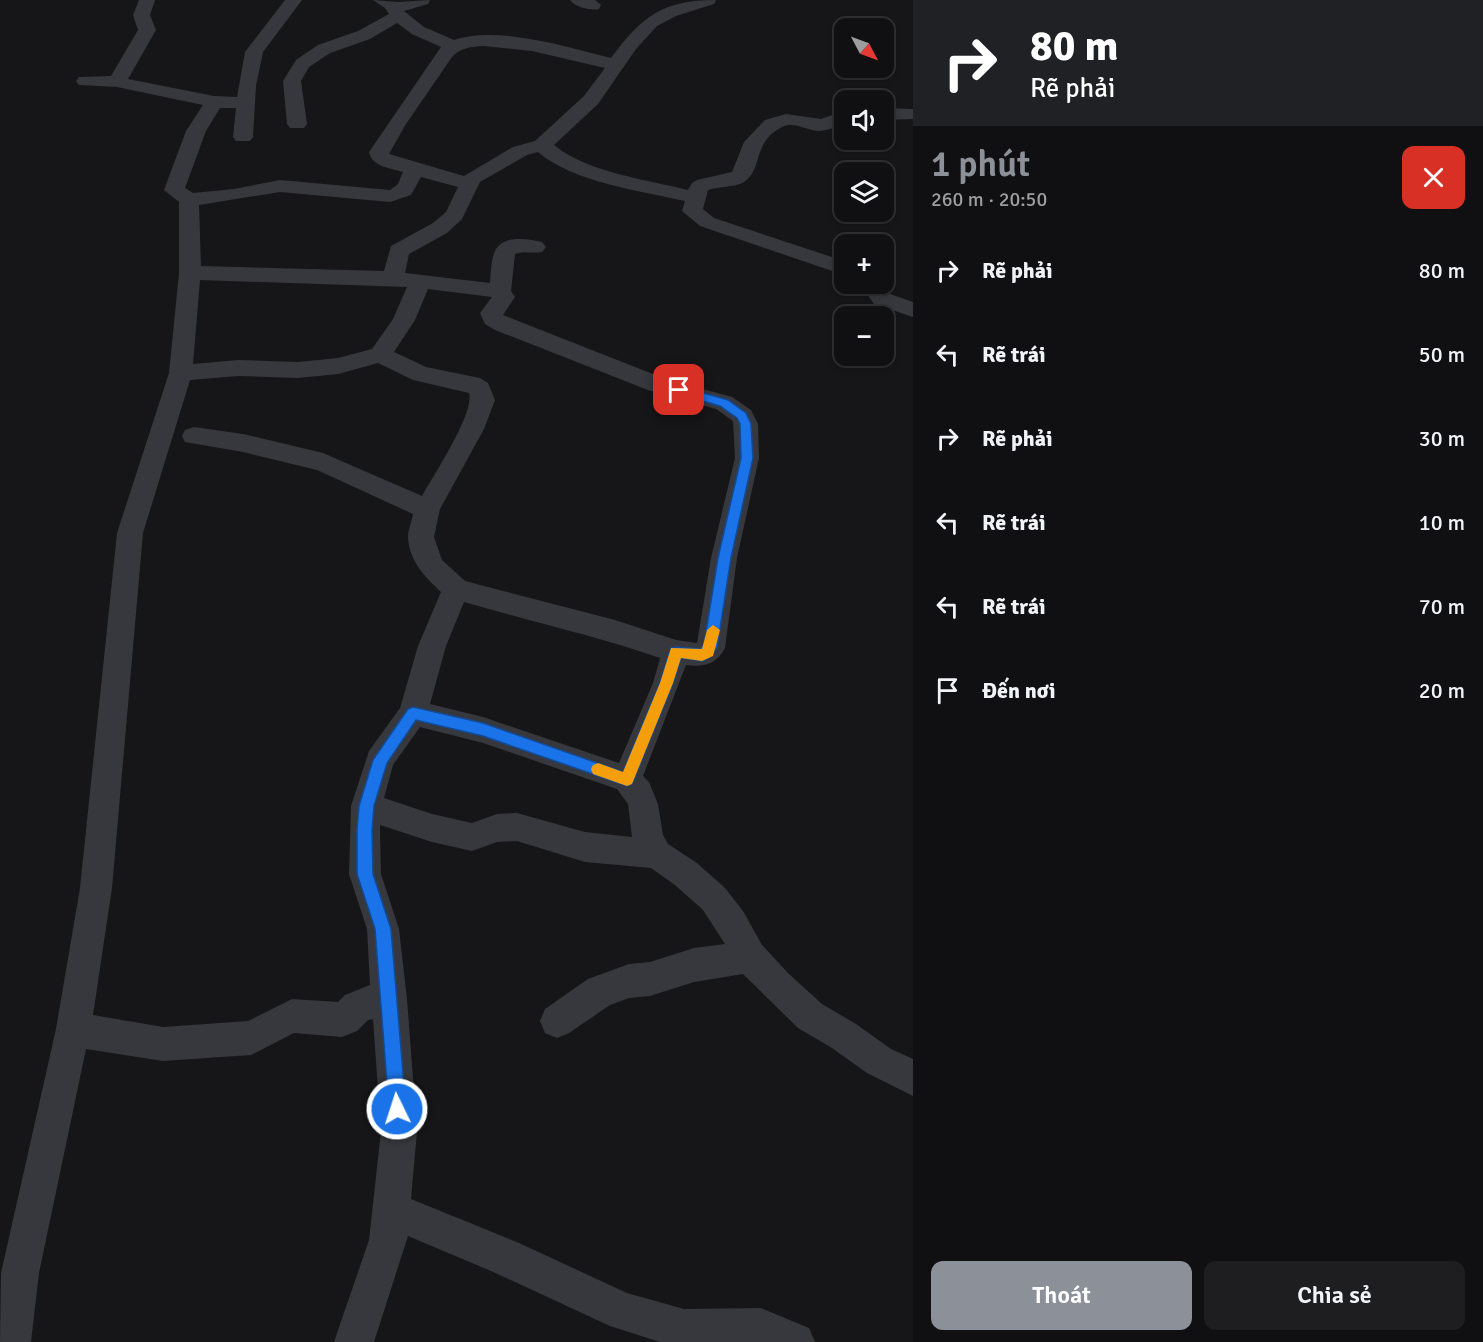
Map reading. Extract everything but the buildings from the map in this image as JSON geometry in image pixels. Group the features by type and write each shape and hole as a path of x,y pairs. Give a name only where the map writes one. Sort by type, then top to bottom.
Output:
{"street":[{"path":"117,82 147,30 142,22 141,9 147,0"},
{"path":"243,137 254,52 294,0"},
{"path":"297,124 292,81 302,64 324,49 364,34 391,8 422,0"},
{"path":"393,278 399,251 440,228 455,215 469,184 495,164 520,151 542,145 564,127 591,100 651,22 670,12 708,0"},
{"path":"391,8 406,24 453,46"},
{"path":"469,184 386,161 380,157 379,152 441,58 453,46 463,42 518,44 562,51 616,65"},
{"path":"85,81 117,82 214,102 246,103"},
{"path":"214,102 196,131 174,190 189,200 234,195 280,186 390,196 400,194 408,188 414,170"},
{"path":"894,114 910,114"},
{"path":"834,120 817,125 789,119 777,122 760,134 750,148 746,167 739,176 727,181 703,184 699,187 692,211 707,222 834,265"},
{"path":"542,145 547,152 559,159 622,179 696,198"},
{"path":"11,1342 20,1273 73,1029 96,888 130,533 182,373 190,273 189,200"},
{"path":"182,373 238,368 298,370 328,367 380,355 421,374 472,384 480,389 483,400 472,429 426,509 421,537 430,566 456,589 547,615 615,631 676,652 702,655 711,648 724,558 747,458 746,424 742,416 724,403 656,384 503,325 494,319 490,313 504,297 500,291 505,251 518,245 535,247"},
{"path":"190,273 393,278 500,291"},
{"path":"380,355 404,320 420,283"},
{"path":"879,294 882,299 913,310"},
{"path":"194,436 243,443 323,462 426,509"},
{"path":"354,1342 388,1240 399,1131 383,929 365,874 366,806 380,760 413,713 432,646 456,589"},
{"path":"627,779 663,693 676,652"},
{"path":"413,713 483,730 627,779 638,792 643,804 648,838 657,854 686,874 714,899 731,922 750,957 810,1016 844,1036 879,1061 913,1078"},
{"path":"366,806 432,828 472,837 496,828 518,827 585,847 657,854"},
{"path":"557,1021 600,992 629,981 650,979 694,965 750,957"},
{"path":"73,1029 163,1044 251,1038 292,1016 342,1020 349,1017 355,1008 361,1005 390,999"},
{"path":"391,1210 505,1257 624,1312 684,1329 761,1328 795,1342"}],"slow traffic":[{"path":"598,769 627,779 667,683 676,652 691,655 702,655 708,652 711,648 713,630"}],"route":[{"path":"397,1109 383,929 365,874 366,806 380,760 413,713 483,730 627,779 667,683 676,652 702,655 711,648 724,558 747,458 746,424 742,416 724,403 679,390"}]}
